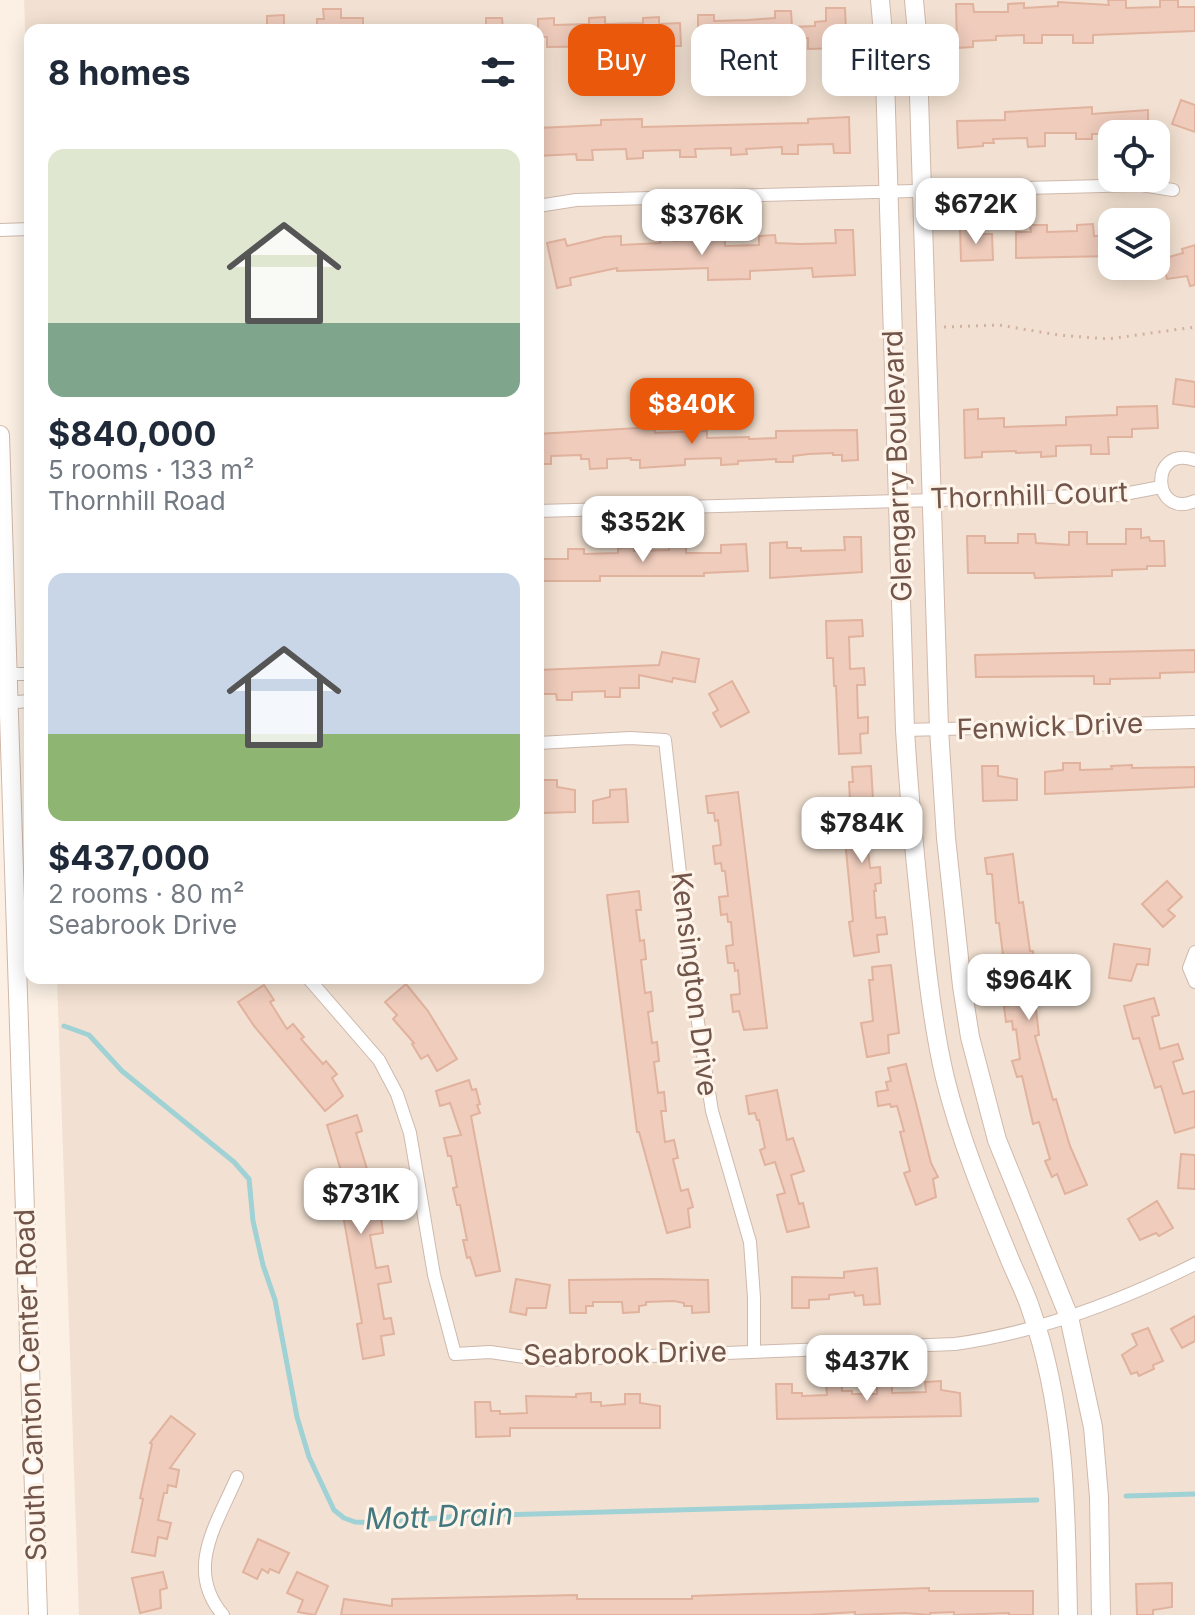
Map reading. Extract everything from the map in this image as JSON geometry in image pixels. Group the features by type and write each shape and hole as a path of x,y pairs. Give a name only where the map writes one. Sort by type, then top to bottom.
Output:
{"street":[{"name":"Glengarry Boulevard","path":"880,0 884,45 905,730 923,932 935,1034 962,1138 1036,1327 1059,1426 1064,1462 1068,1615"},
{"name":"Glengarry Boulevard","path":"914,0 939,729 956,928 970,1037 994,1127 1069,1317 1093,1427 1098,1468 1101,1615"},
{"path":"544,205 576,200 922,190 1141,185 1173,190"},
{"path":"0,230 24,229"},
{"name":"South Canton Center Road","path":"0,435 8,674 4,733 38,1615"},
{"name":"Thornhill Court","path":"1195,460 1177,458 1169,462 1160,478 1161,487 1172,502 1195,501"},
{"name":"Thornhill Court","path":"544,511 1119,495 1161,487"},
{"path":"8,674 24,674"},
{"path":"4,703 24,701"},
{"name":"Fenwick Drive","path":"905,730 1195,722"},
{"name":"Kensington Drive","path":"544,743 630,738 665,740 694,997 712,1111 750,1242 754,1351"},
{"path":"923,932 956,928"},
{"path":"1195,952 1189,968 1195,982"},
{"name":"Seabrook Drive","path":"313,984 379,1060 397,1094 410,1133 434,1275 455,1354 490,1352 546,1360 955,1344 992,1339 1098,1308 1195,1264"},
{"path":"962,1138 994,1127"},
{"path":"223,1615 208,1594 204,1565 206,1550 237,1477"}],"path":[{"path":"944,327 999,325 1058,335 1108,339 1195,327"}],"shaded area":[{"path":"24,0 1195,0 1195,1615 79,1615 57,984 544,984 544,24 25,24"}],"building":[{"path":"1108,0 1126,0 1126,8 1160,7 1160,0 1178,0 1178,7 1195,7 1195,31 1093,35 1093,43 1073,43 1073,35 1042,35 1042,43 1024,43 1024,35 996,36 996,40 973,41 973,47 959,48 956,4 973,4 974,12 1008,12 1008,4 1024,3 1024,8 1058,6 1058,2 1109,5"},
{"path":"826,8 845,8 846,24 822,24 822,49 808,49 806,26 826,21"},
{"path":"323,9 341,9 341,18 363,18 363,24 317,24 317,19 324,19"},
{"path":"775,11 791,11 792,24 698,24 698,15 714,15 714,21 748,20 775,18"},
{"path":"284,15 284,24 267,24 267,16"},
{"path":"605,17 605,24 589,24 589,18"},
{"path":"659,17 659,24 605,24 643,23 643,18"},
{"path":"486,18 502,18 502,24 486,24"},
{"path":"554,18 554,25 568,25 568,47 547,47 544,24 538,24 538,19"},
{"path":"680,23 681,46 675,46 675,24 659,24"},
{"path":"1181,100 1195,105 1195,132 1172,124"},
{"path":"1092,107 1092,114 1148,110 1148,120 1098,120 1098,134 1092,134 1092,139 1076,139 1076,133 1045,133 1045,146 1028,147 1027,138 993,139 994,143 983,143 983,146 958,148 957,121 1005,120 1005,112"},
{"path":"849,117 850,153 834,153 833,144 798,145 798,154 782,154 782,147 746,149 747,154 731,155 731,148 695,149 696,157 680,157 680,150 643,151 643,158 627,159 626,149 592,150 593,160 577,160 576,154 544,156 544,128 601,125 601,120 642,119 642,127 808,123 808,119"},
{"path":"1093,224 1094,236 1098,236 1098,256 1016,258 1016,232 1031,232 1030,225 1047,225 1047,232 1077,231 1077,225"},
{"path":"960,228 976,228 977,234 992,234 993,260 961,261"},
{"path":"835,230 853,230 855,275 813,277 812,268 750,271 750,279 708,280 708,268 617,271 617,268 570,278 571,285 557,288 547,243 565,239 567,246 621,236 621,245 660,243 659,237 673,236 674,241 707,239 707,234 725,233 725,246 759,245 759,236 775,235 776,243 836,243"},
{"path":"1195,245 1195,285 1190,286 1187,276 1170,279 1170,257 1183,253 1182,249"},
{"path":"1176,379 1195,382 1195,407 1173,404"},
{"path":"1157,406 1158,428 1132,429 1132,437 1108,437 1109,454 1091,454 1091,445 1056,446 1056,456 1041,457 1041,452 1016,451 982,452 982,457 965,458 964,410 978,409 978,419 1004,418 1004,427 1066,425 1066,417 1117,415 1117,407"},
{"path":"654,427 655,433 707,431 707,438 749,439 776,438 776,431 857,430 858,460 842,461 842,455 833,453 793,456 793,462 776,462 776,459 721,465 721,458 685,459 685,465 640,468 640,460 631,458 607,459 607,468 590,469 589,459 581,459 581,455 551,456 551,464 544,464 544,434"},
{"path":"1126,529 1141,529 1141,538 1164,541 1165,566 1112,570 1112,576 1035,578 1034,573 968,573 967,536 985,536 985,543 1018,543 1018,534 1035,534 1036,543 1069,545 1069,532 1087,532 1087,544 1126,544"},
{"path":"844,537 861,537 862,572 770,578 770,543 787,542 787,548 801,548 801,551 845,550"},
{"path":"669,544 686,544 686,553 721,553 721,545 746,544 748,571 704,573 704,576 600,576 600,581 544,581 544,559 568,559 568,549 584,549 584,554 618,553 618,548 634,547 634,551 669,550"},
{"path":"862,620 863,636 849,637 850,669 864,668 865,685 857,685 858,718 868,717 868,733 860,734 861,753 839,754 836,686 833,658 827,658 826,621"},
{"path":"1195,650 1195,672 1160,673 1160,678 1110,679 1110,684 1094,684 1094,676 976,677 975,655"},
{"path":"662,652 699,659 695,682 673,678 672,682 639,675 639,688 620,688 620,697 605,697 605,691 572,692 572,700 557,700 556,694 544,694 544,670 659,665"},
{"path":"732,681 749,712 721,727 713,713 718,710 709,694"},
{"path":"1063,763 1080,763 1080,770 1132,765 1132,768 1195,767 1195,787 1045,794 1045,772 1063,770"},
{"path":"871,766 875,833 870,834 870,842 867,842 870,868 880,867 881,883 875,884 874,891 876,918 885,917 887,934 877,935 879,952 854,956 843,820 851,820 849,782 853,782 852,767"},
{"path":"982,766 998,766 998,776 1017,779 1017,800 983,801"},
{"path":"544,780 557,780 557,787 575,790 575,812 544,813"},
{"path":"626,789 628,822 593,823 593,801 610,797 610,790"},
{"path":"738,792 767,1028 744,1030 739,1011 733,1012 731,995 740,994 738,970 735,971 734,963 728,963 726,946 733,945 731,922 728,922 727,914 721,915 719,897 728,896 725,871 722,871 721,863 715,864 713,846 721,845 718,820 715,821 714,813 708,813 706,796"},
{"path":"1013,854 1019,903 1023,902 1030,951 1033,951 1034,961 1038,961 1040,977 1037,977 1038,985 1033,986 1039,1035 1035,1036 1053,1100 1056,1099 1070,1146 1087,1185 1065,1194 1057,1174 1052,1177 1045,1161 1050,1159 1039,1122 1033,1124 1022,1076 1017,1077 1012,1061 1020,1059 1016,1029 1013,1030 1012,1021 1006,1022 1004,1006 1018,1004 1015,977 1012,978 1011,970 1000,972 998,955 1003,955 999,923 996,923 992,874 987,874 985,858"},
{"path":"1167,881 1182,897 1168,910 1175,916 1163,927 1142,904"},
{"path":"639,891 641,910 636,910 646,959 641,960 645,993 651,992 653,1011 648,1012 652,1043 657,1042 659,1061 654,1062 658,1093 664,1092 666,1111 661,1111 665,1142 674,1140 678,1158 673,1159 681,1191 688,1189 693,1207 688,1209 690,1227 667,1233 637,1132 607,895"},
{"path":"1114,944 1150,949 1148,965 1137,964 1131,981 1109,978"},
{"path":"891,965 899,1033 888,1035 889,1053 867,1057 861,1023 873,1021 869,980 873,980 872,967"},
{"path":"406,984 428,1011 457,1059 437,1071 428,1055 421,1059 414,1043 393,1019 397,1015 385,1002"},
{"path":"264,985 274,1000 270,1002 287,1029 293,1024 304,1037 301,1039 323,1064 326,1061 337,1074 332,1078 343,1096 325,1111 254,1026 238,1002"},
{"path":"1154,998 1159,1015 1152,1017 1160,1049 1178,1044 1183,1059 1173,1062 1183,1094 1195,1091 1195,1127 1175,1133 1161,1086 1155,1088 1139,1038 1133,1039 1124,1006"},
{"path":"906,1064 931,1163 938,1177 933,1179 936,1197 916,1205 904,1173 910,1171 897,1106 878,1106 876,1092 888,1090 886,1082 891,1081 888,1068"},
{"path":"469,1080 472,1090 476,1089 480,1104 477,1105 480,1113 471,1116 500,1271 476,1276 470,1257 467,1258 460,1205 457,1205 453,1188 457,1187 444,1138 461,1135 450,1103 440,1106 436,1091"},
{"path":"777,1090 787,1140 793,1138 804,1171 791,1175 809,1227 787,1232 777,1195 785,1193 775,1162 765,1165 760,1150 765,1148 759,1120 755,1113 749,1114 746,1096"},
{"path":"357,1115 362,1131 356,1133 373,1185 360,1187 366,1220 381,1217 383,1233 370,1235 376,1268 388,1266 391,1282 378,1284 384,1319 391,1318 394,1334 381,1336 384,1355 363,1359 357,1324 362,1323 336,1175 342,1174 327,1125"},
{"path":"1181,1154 1195,1155 1195,1189 1178,1188"},
{"path":"1157,1201 1173,1228 1159,1236 1156,1233 1140,1240 1128,1219"},
{"path":"877,1268 880,1304 864,1305 863,1295 855,1296 854,1292 829,1295 829,1299 809,1300 809,1308 792,1308 792,1277 844,1278 844,1272"},
{"path":"516,1279 550,1285 546,1308 527,1308 526,1315 510,1312"},
{"path":"569,1280 708,1280 709,1312 692,1313 692,1306 674,1301 646,1302 646,1305 639,1306 639,1312 623,1313 622,1302 593,1302 593,1306 586,1306 586,1313 570,1313"},
{"path":"1195,1316 1195,1341 1182,1348 1171,1329"},
{"path":"1148,1328 1163,1361 1139,1376 1137,1372 1131,1374 1122,1355 1137,1345 1132,1334"},
{"path":"941,1381 941,1390 960,1393 961,1416 777,1419 776,1384 792,1384 792,1393 802,1393 802,1396 827,1395 826,1383 842,1382 842,1391 852,1391 852,1394 877,1394 877,1384 892,1384 892,1393 926,1392 925,1382"},
{"path":"591,1393 591,1402 601,1402 601,1406 625,1404 625,1394 640,1394 640,1403 660,1406 660,1428 510,1428 510,1436 476,1437 475,1402 490,1402 491,1411 500,1411 500,1414 527,1413 526,1396 576,1397 576,1394"},
{"path":"171,1416 195,1434 170,1468 179,1470 176,1487 168,1485 158,1520 171,1523 167,1539 158,1537 155,1556 132,1552 150,1443"},
{"path":"258,1539 289,1553 279,1573 270,1569 268,1573 262,1569 257,1579 243,1572"},
{"path":"163,1572 167,1588 160,1590 161,1608 140,1613 132,1578"},
{"path":"297,1572 328,1586 315,1615 298,1612 303,1600 287,1593"},
{"path":"1172,1583 1172,1607 1153,1610 1153,1615 1137,1615 1136,1584"},
{"path":"929,1588 929,1591 1033,1591 1033,1615 954,1615 954,1612 855,1615 855,1612 809,1615 341,1615 344,1599 392,1606 392,1599 577,1595 577,1599 692,1599 692,1596"}],"waterway":[{"name":"Mott Drain","path":"64,1026 89,1035 122,1071 234,1162 249,1179 253,1221 275,1300 297,1417 309,1457 334,1510 344,1518 355,1522 382,1523 460,1516 1037,1500"},
{"name":"Mott Drain","path":"1126,1496 1195,1494"}]}
